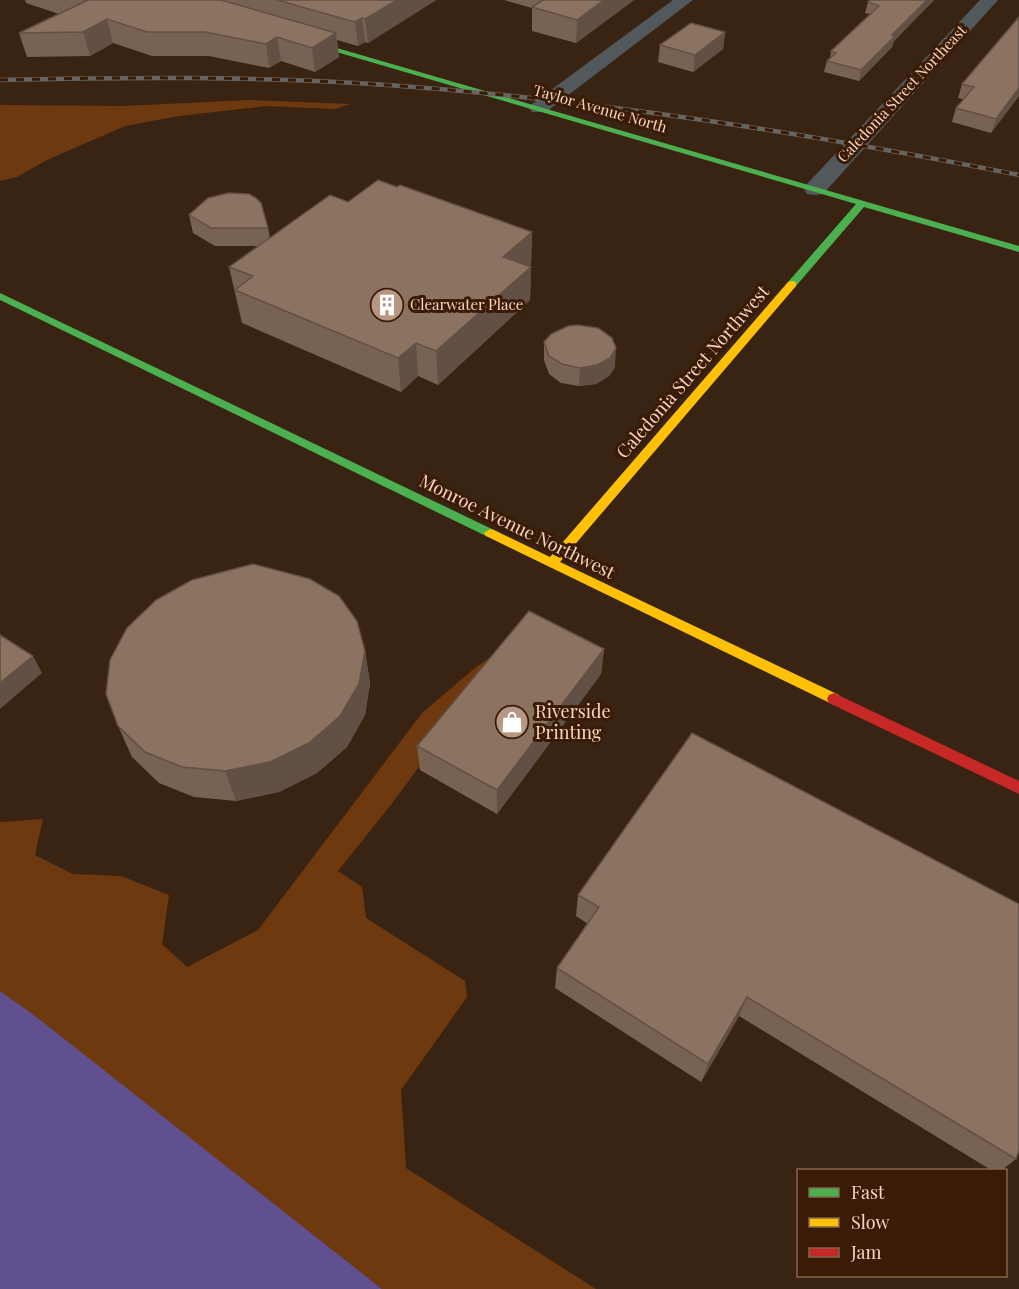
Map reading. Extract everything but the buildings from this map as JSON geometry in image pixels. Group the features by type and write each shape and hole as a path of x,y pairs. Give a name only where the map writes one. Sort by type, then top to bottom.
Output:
{"street":[{"path":"539,108 684,0"},
{"name":"Caledonia Street Northeast","path":"815,189 989,0"},
{"name":"Taylor Avenue North","path":"276,31 1019,249"},
{"name":"Caledonia Street Northwest","path":"551,564 862,203"},
{"name":"Monroe Avenue Northwest","path":"0,296 1019,788"}],"shaded area":[{"path":"250,100 350,104 335,109 266,106 179,116 125,126 47,160 17,177 0,181 0,105 123,106"},
{"path":"511,643 390,806 338,871 362,887 366,918 465,981 467,997 401,1090 406,1168 596,1289 382,1289 0,991 0,822 43,819 35,855 73,874 121,876 169,895 162,944 187,967 258,930 422,713 476,667"},
{"path":"0,991 35,1016 382,1289 0,1289"}],"railway":[{"path":"0,80 242,79 339,82 467,91 625,109 783,132 1019,175"}],"traffic: fast":[{"path":"295,37 1019,249"},
{"path":"792,284 862,203"},
{"path":"0,296 490,533"}],"traffic: slow":[{"path":"551,564 792,284"},
{"path":"490,533 834,699"}],"traffic: jam":[{"path":"834,699 1019,788"}],"place":[{"name":"Clearwater Place","path":"387,305"},
{"name":"Riverside Printing","path":"512,722"}]}
